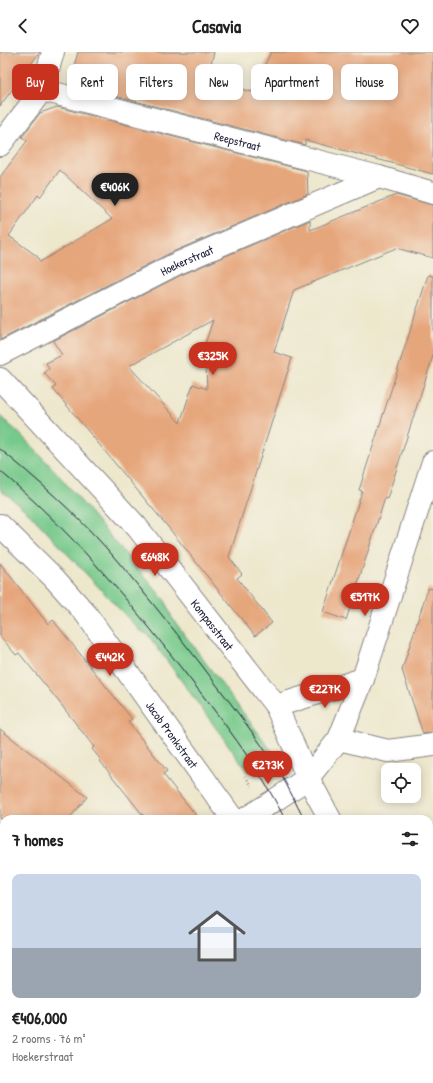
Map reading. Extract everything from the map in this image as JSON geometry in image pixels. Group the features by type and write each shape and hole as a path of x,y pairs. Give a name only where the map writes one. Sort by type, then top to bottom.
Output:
{"street":[{"path":"50,64 53,52"},
{"name":"Reepstraat","path":"59,94 433,193"},
{"path":"0,145 34,100"},
{"name":"Hoekerstraat","path":"0,354 176,264 379,178"},
{"name":"Kompasstraat","path":"0,379 137,527 276,706 308,778 328,815"},
{"path":"251,815 308,778 339,739 363,679 433,462"},
{"name":"Jacob Pronkstraat","path":"0,525 54,578 86,614 230,815"},
{"path":"276,706 363,679"},
{"path":"339,739 388,751 433,745"}],"green space":[{"path":"0,416 21,435 56,472 166,602 172,618 274,754 248,772 148,635 139,630 30,514 0,489"}],"building":[{"path":"0,52 40,52 31,64 12,64 12,90 0,106"},
{"path":"78,52 214,52 211,64 195,64 195,100 243,100 243,90 251,92 251,100 333,100 333,64 265,64 271,52 433,52 433,174 305,140 305,145 131,100 187,100 187,64 126,64 126,99 118,97 118,64 75,64"},
{"path":"57,107 307,171 308,194 170,253 0,340 0,177 27,141 22,137 40,113","holes":["60,170 112,219 40,262 37,256 9,236 38,195 40,197"]},
{"path":"396,195 433,205 433,258 396,248 294,290 274,352 292,358 229,557 242,574 237,578 272,623 255,636 168,527 53,389 56,386 44,373 49,369 46,363 62,355 53,341 181,275 310,220 310,230","holes":["213,320 205,344 207,389 193,384 180,423 129,366"]},
{"path":"428,275 433,276 433,356 346,620 323,612 362,491 359,490"},
{"path":"0,563 48,624 53,620 132,719 128,722 167,771 163,774 196,815 143,815 100,761 101,760 92,749 94,747 59,702 19,653 16,655 0,636"},
{"path":"428,588 433,589 433,733 423,734 402,670"},
{"path":"0,729 87,797 72,815 0,815"}],"tram line":[{"path":"0,449 83,523 143,592 200,663 271,759 302,815"},
{"path":"0,471 50,516 96,565 140,616 237,741 262,779 283,815"}]}
